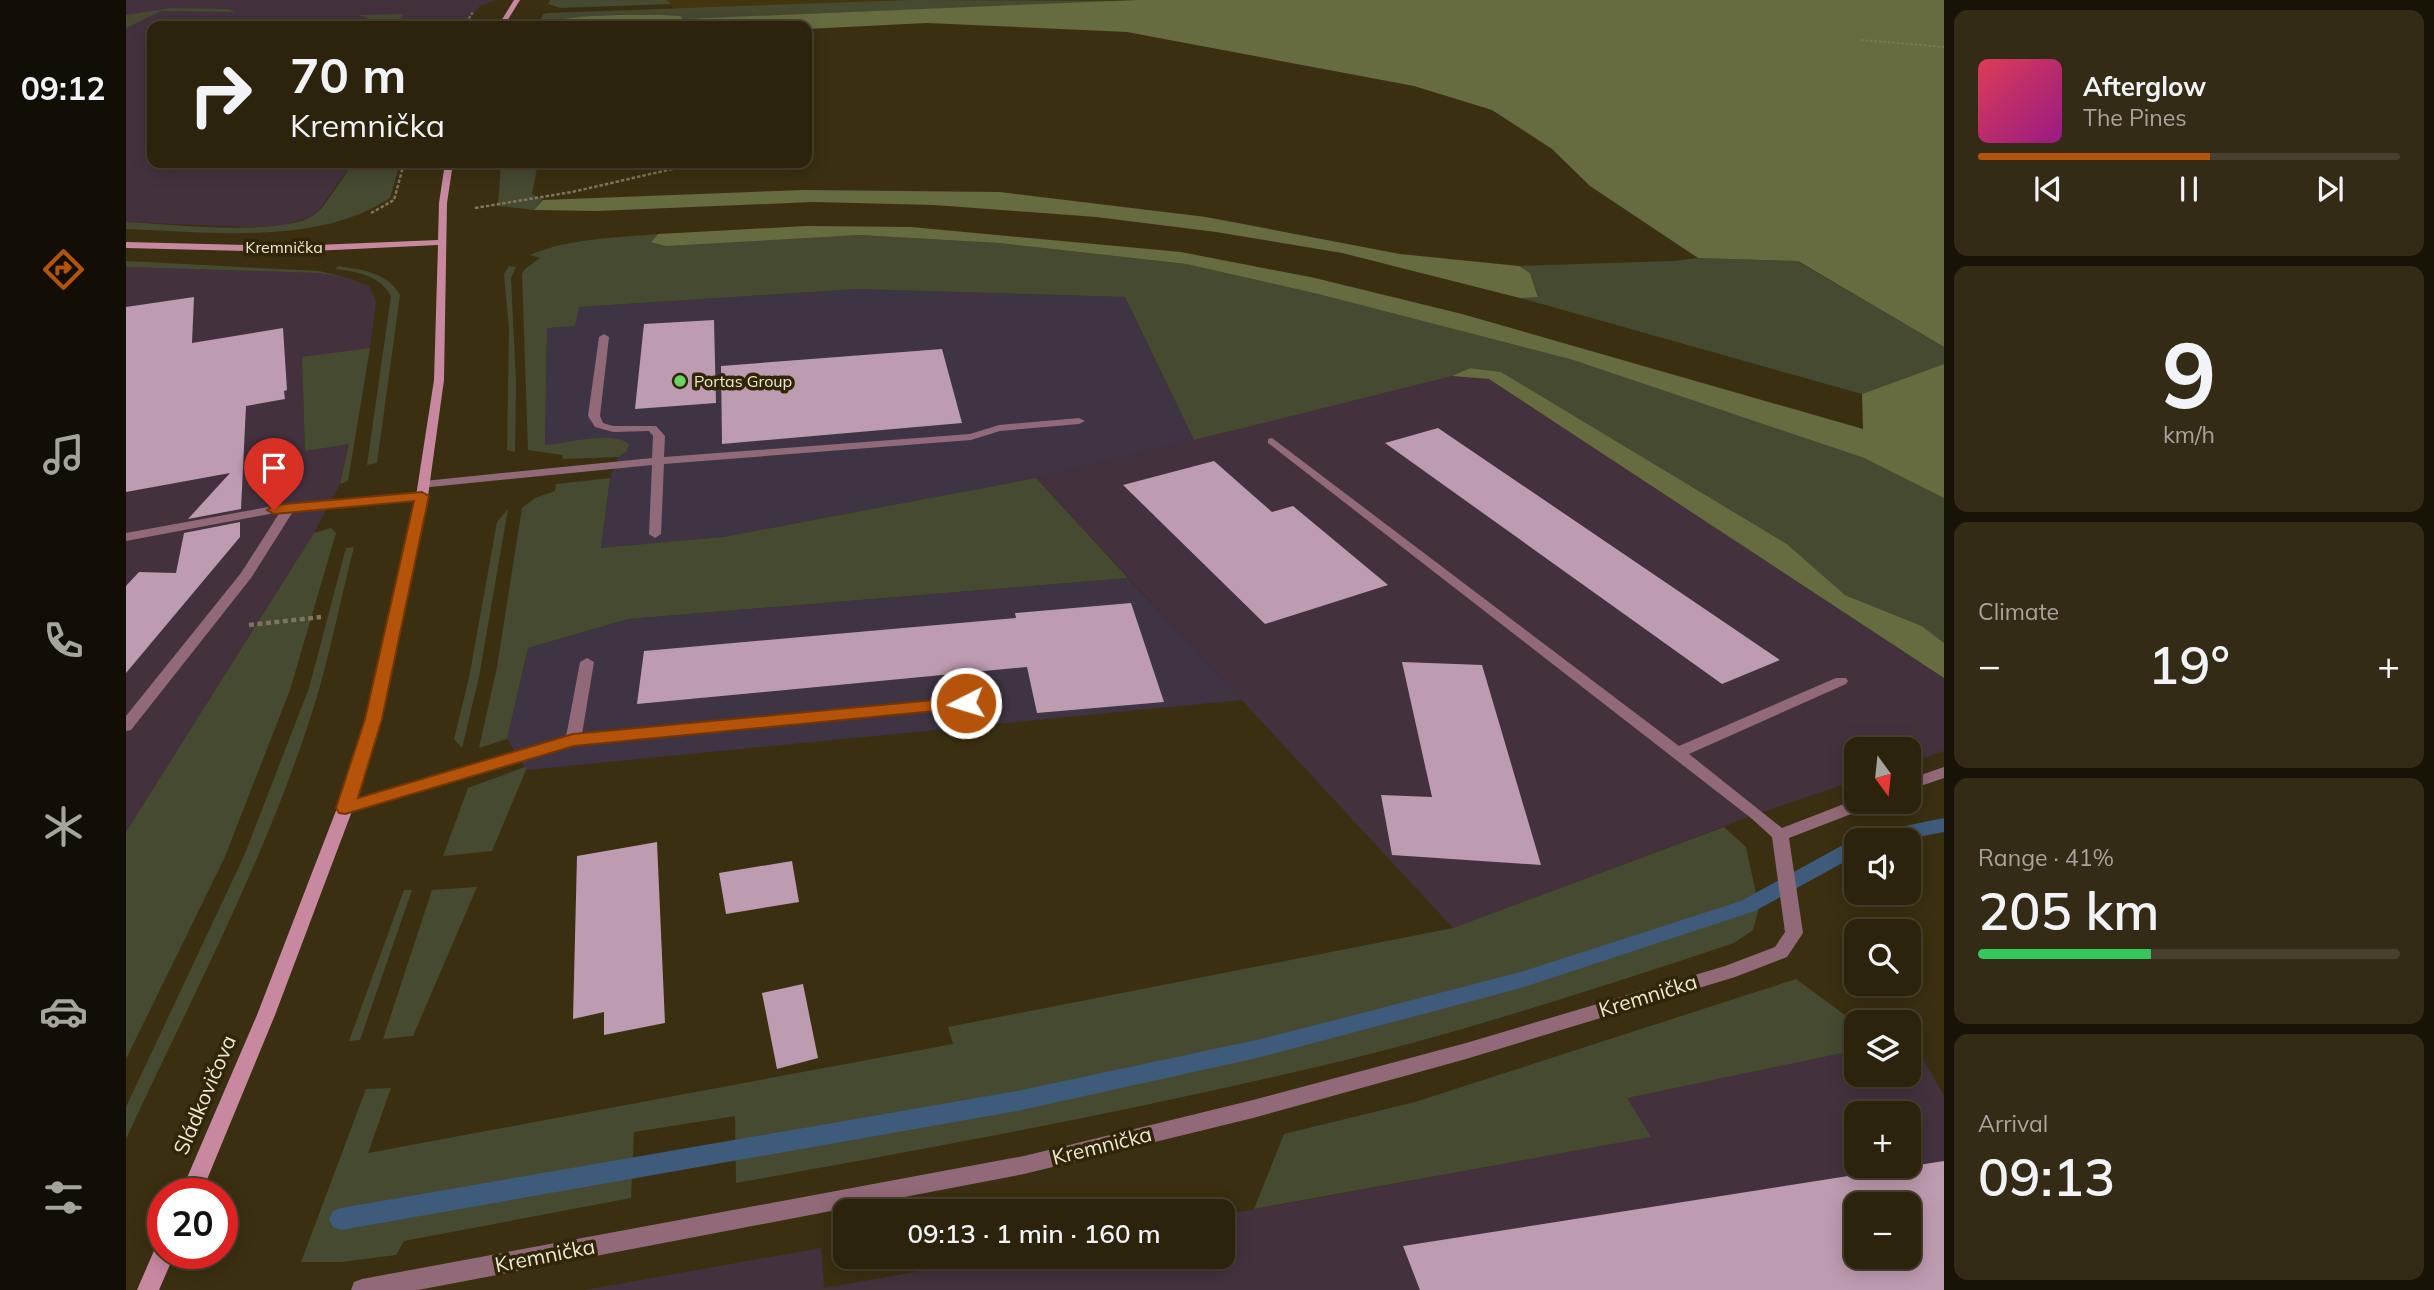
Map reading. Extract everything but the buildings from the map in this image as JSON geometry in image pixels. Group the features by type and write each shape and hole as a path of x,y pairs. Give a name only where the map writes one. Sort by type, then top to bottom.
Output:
{"main road":[{"path":"504,21 517,0"},
{"path":"345,808 376,705 423,490 439,380 443,214 448,168"},
{"name":"Kremnička","path":"126,245 292,249 442,242"},
{"name":"Sládkovičova","path":"197,1178 266,1015 345,808"},
{"path":"148,1290 157,1269"}],"lane":[{"path":"604,337 594,416 598,425 613,429 652,428 659,436 655,534"},
{"path":"126,537 290,507 659,461 971,437 999,428 1079,421"},
{"path":"1272,441 1780,835 1844,810"},
{"path":"126,726 246,575 290,507"},
{"path":"573,740 587,662"},
{"path":"1677,753 1841,681"},
{"path":"345,808 573,740 966,703"},
{"path":"1922,780 1944,772"},
{"name":"Kremnička","path":"362,1290 1024,1165 1266,1105 1466,1051 1729,972 1781,952 1794,933 1780,835"}],"path":[{"path":"467,21 474,10"},
{"path":"1861,40 1944,47"},
{"path":"385,208 394,200 403,168"},
{"path":"443,214 572,192 677,168"},
{"path":"203,629 321,617"}],"shaded area":[{"path":"126,0 496,0 480,6 467,21 147,21 147,168 349,168 315,215 285,225 252,227 126,222"},
{"path":"667,0 1138,0 1139,1 682,19"},
{"path":"126,267 319,273 348,278 369,286 376,301 370,348 302,358 305,450 349,444 340,484 314,533 126,832"},
{"path":"858,289 1125,297 1194,440 1036,478 723,537 601,549 610,478 618,457 627,451 545,445 547,328 579,307"},
{"path":"1452,376 1489,379 1944,678 1944,751 1922,759 1922,737 1844,737 1844,784 1757,814 1453,928 1036,478"},
{"path":"1128,578 1242,700 526,770 507,739 528,648 628,619"},
{"path":"1844,1053 1844,1087 1921,1087 1921,1055 1944,1096 1944,1290 584,1290 821,1248 824,1288 932,1269 1235,1269 1235,1213 1650,1137 1626,1098"}],"green space":[{"path":"550,0 667,0 671,4 560,8 548,4"},
{"path":"911,0 1139,1 682,19 679,16 611,15 540,21 543,14"},
{"path":"1138,0 1944,0 1944,347 1798,261 1698,258 1590,186 1552,149 1492,110 1414,86 1127,32 927,23 812,29 812,21 555,21 610,15 668,15 680,16 683,19"},
{"path":"171,8 228,9 235,12 161,11 126,28 126,15"},
{"path":"404,14 398,21 363,21 368,18 358,15"},
{"path":"350,168 399,168 390,198 361,213 330,224 262,233 126,229 126,222 223,228 277,226 298,222 314,215 329,199"},
{"path":"501,168 537,168 532,194 543,200 534,210 498,206"},
{"path":"804,190 1000,192 1206,217 1400,254 1519,266 1530,273 1538,297 1520,298 1342,253 1216,232 1096,217 934,205 813,202 597,211 534,210 543,200"},
{"path":"806,226 911,227 1181,252 1315,278 1462,314 1863,429 1862,394 1944,364 1944,498 1864,458 1570,359 1318,294 1186,264 999,243 859,235 666,246 651,242 658,234"},
{"path":"658,234 651,241 859,235 999,243 1186,264 1318,294 1570,359 1864,458 1944,498 1944,643 1922,626 1845,595 1787,544 1501,372 1470,368 1452,376 1194,440 1125,297 858,289 579,307 575,326 547,328 545,445 611,438 629,444 627,451 618,457 563,459 562,455 528,450 522,274 540,258 530,255 576,242"},
{"path":"1698,258 1797,261 1944,347 1944,364 1862,394 1520,298 1538,296 1530,273 1519,266"},
{"path":"126,261 319,271 348,278 319,273 126,267"},
{"path":"339,266 381,277 395,287 400,295 377,463 367,465 391,296 374,279 360,273 335,269"},
{"path":"509,266 516,267 511,278 516,383 515,452 507,450 509,330 504,274"},
{"path":"370,348 348,481 340,484 349,444 305,451 302,357"},
{"path":"1470,368 1501,372 1787,544 1845,595 1922,626 1944,643 1944,678 1489,379 1452,376"},
{"path":"610,478 601,548 723,537 1036,478 1128,578 628,619 528,648 507,739 479,748 497,667 522,508 535,498 555,491 556,484"},
{"path":"508,509 479,677 462,748 454,739 469,678 497,522"},
{"path":"331,528 336,533 290,690 224,859 126,1059 126,832 314,533"},
{"path":"354,547 320,686 281,801 232,916 126,1139 126,1107 244,856 309,688 346,548"},
{"path":"525,767 492,851 443,856 468,788"},
{"path":"1724,827 1746,847 1759,908 1753,930 1734,943 1545,1004 1354,1058 1200,1093 736,1183 735,1116 634,1132 631,1198 404,1241 396,1255 341,1262 301,1262 366,1089 391,1088 368,1153 953,1044 948,1027 1453,928"},
{"path":"477,887 413,1036 383,1039 432,890"},
{"path":"404,890 412,890 360,1040 349,1041"},
{"path":"1796,979 1844,1014 1844,1053 1627,1098 1651,1137 1254,1209 1284,1134 1415,1102"}],"waterway":[{"path":"1921,830 1944,825"},
{"path":"341,1219 1017,1101 1261,1048 1521,980 1748,906 1844,853"}],"place":[{"name":"Portas Group","path":"680,381"}],"route":[{"path":"274,510 320,503 422,496 373,719 345,808 573,740 966,703"}]}
